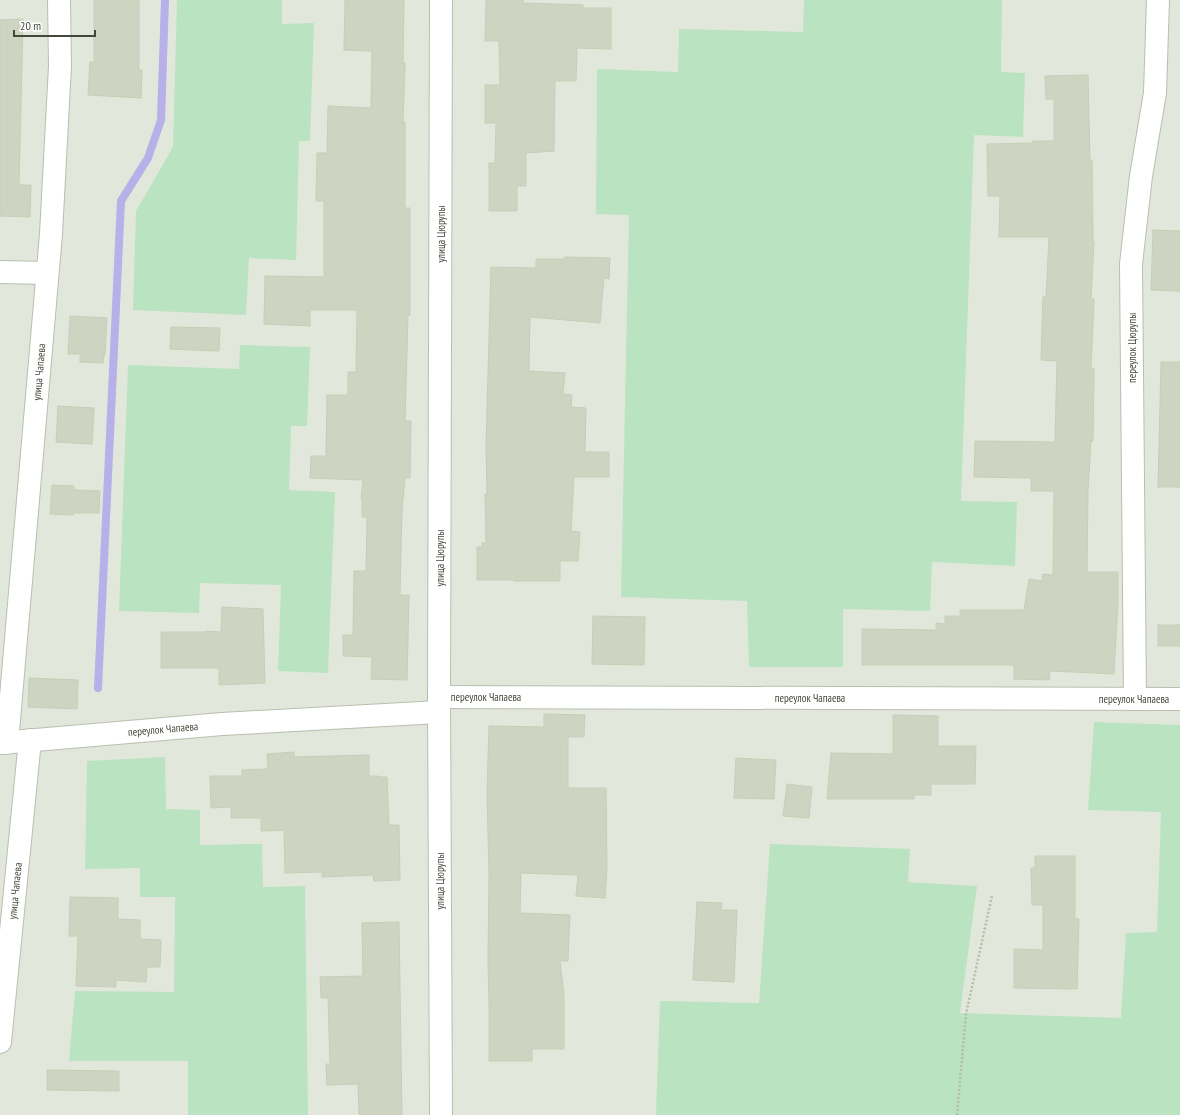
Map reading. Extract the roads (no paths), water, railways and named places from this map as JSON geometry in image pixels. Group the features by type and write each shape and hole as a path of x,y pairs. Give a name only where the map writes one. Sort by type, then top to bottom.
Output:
{"street":[{"name":"улица Чапаева","path":"3,743 51,234 60,66 59,0"},
{"name":"улица Цюрупы","path":"441,0 439,705 441,1115"},
{"name":"переулок Цюрупы","path":"1135,698 1132,264 1141,176 1154,93 1158,0"},
{"path":"0,272 47,273"},
{"name":"переулок Чапаева","path":"3,743 439,705 1135,698 1180,699"},
{"name":"улица Чапаева","path":"0,1042 30,740"}],"waterway":[{"path":"98,688 121,201 148,158 161,120 165,0"}]}
